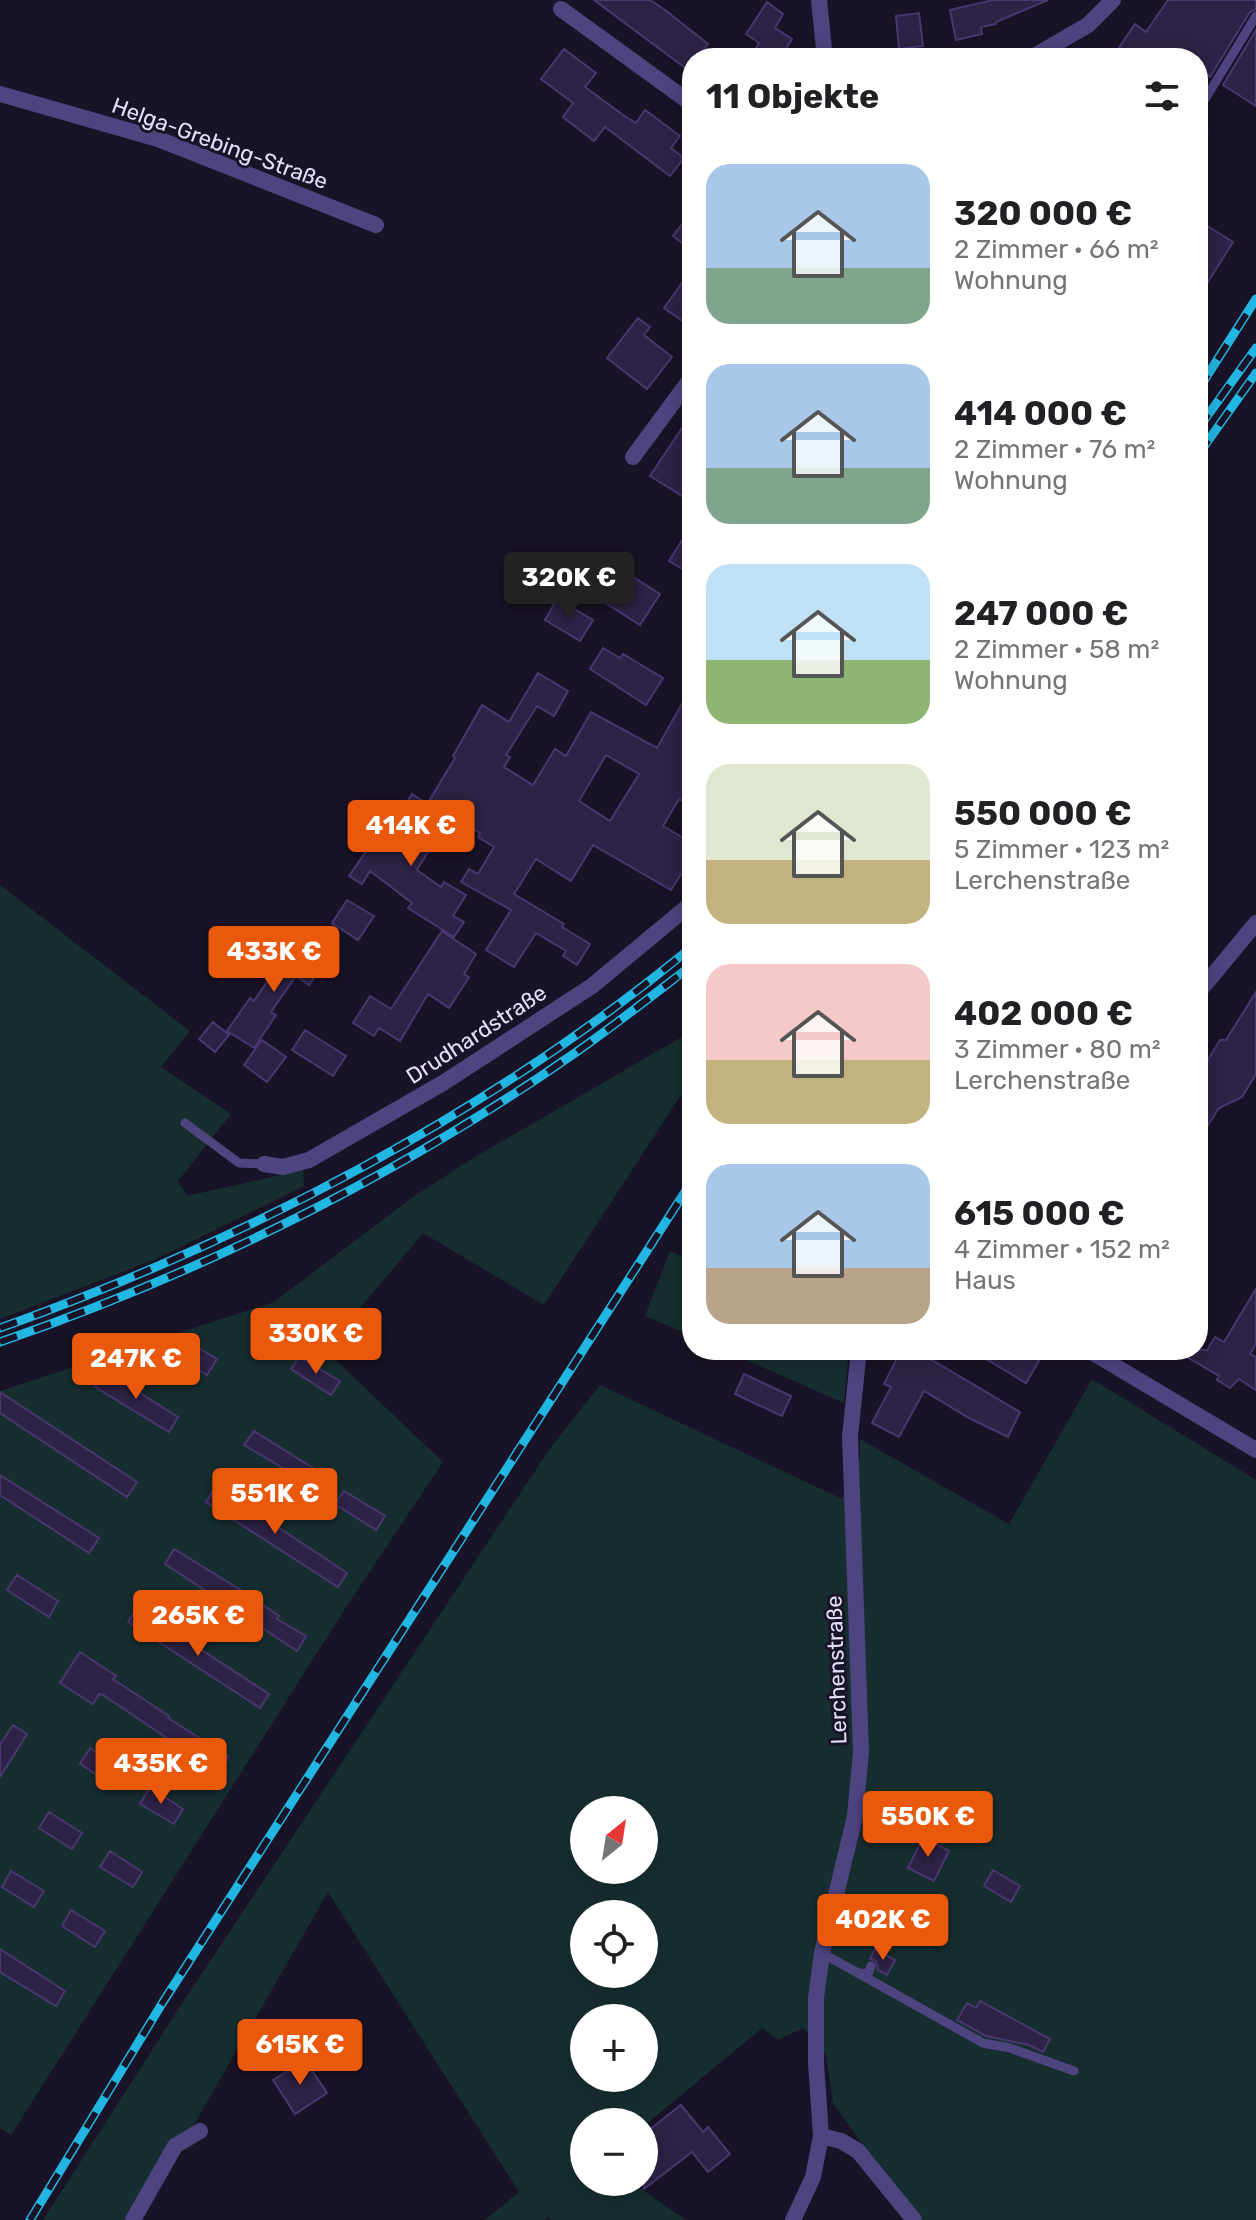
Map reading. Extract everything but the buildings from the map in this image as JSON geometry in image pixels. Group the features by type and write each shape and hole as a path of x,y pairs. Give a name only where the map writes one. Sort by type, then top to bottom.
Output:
{"street":[{"path":"819,0 824,48"},
{"path":"1048,48 1088,25 1113,0"},
{"path":"561,9 682,97"},
{"name":"Helga-Grebing-Straße","path":"0,94 158,139 376,225"},
{"path":"633,457 682,391"},
{"name":"Drudhardstraße","path":"264,1164 283,1167 309,1160 443,1083 592,986 682,911"},
{"path":"1208,981 1256,923"},
{"name":"Lerchenstraße","path":"793,2220 813,2177 821,2136 816,1998 822,1953 855,1816 861,1752 850,1436 858,1360"},
{"path":"1105,1360 1256,1450"},
{"path":"133,2220 175,2146 200,2131"},
{"path":"821,2136 841,2141 858,2151 914,2220"}],"lane":[{"path":"1208,94 1256,16"},
{"path":"185,1123 239,1163 264,1164"},
{"path":"822,1953 983,2043 1010,2048 1074,2071"},
{"path":"853,1971 863,1974 869,1972 871,1966"},
{"path":"868,1979 876,1980 881,1972"}],"green space":[{"path":"0,885 190,1031 161,1067 231,1114 178,1181 187,1196 303,1170 304,1186 156,1259 0,1319"},
{"path":"682,1037 682,1093 544,1305 423,1233 325,1350 443,1462 348,1604 11,2135 0,2128 0,1391 274,1302 413,1197 470,1160"},
{"path":"670,1251 682,1256 682,1332 645,1316"},
{"path":"746,1360 848,1360 844,1403"},
{"path":"1092,1379 1256,1480 1256,2220 922,2220 877,2165 833,2103 826,2054 803,2028 778,2040 762,2028 658,2114 658,2108 570,2108 570,2196 651,2196 686,2220 551,2220 549,2217 544,2220 485,2220 519,2192 328,1892 139,2220 43,2220 181,2005 551,1447 600,1385 842,1499 860,1459 860,1439 1009,1524"}],"railway":[{"path":"1208,374 1256,299"},
{"path":"1208,415 1256,348"},
{"path":"1208,441 1256,373"},
{"path":"0,1328 184,1255 362,1167 449,1118 533,1065 682,955"},
{"path":"0,1342 151,1285 369,1180 508,1098 590,1042 682,973"},
{"path":"30,2220 163,2002 682,1197"}]}
